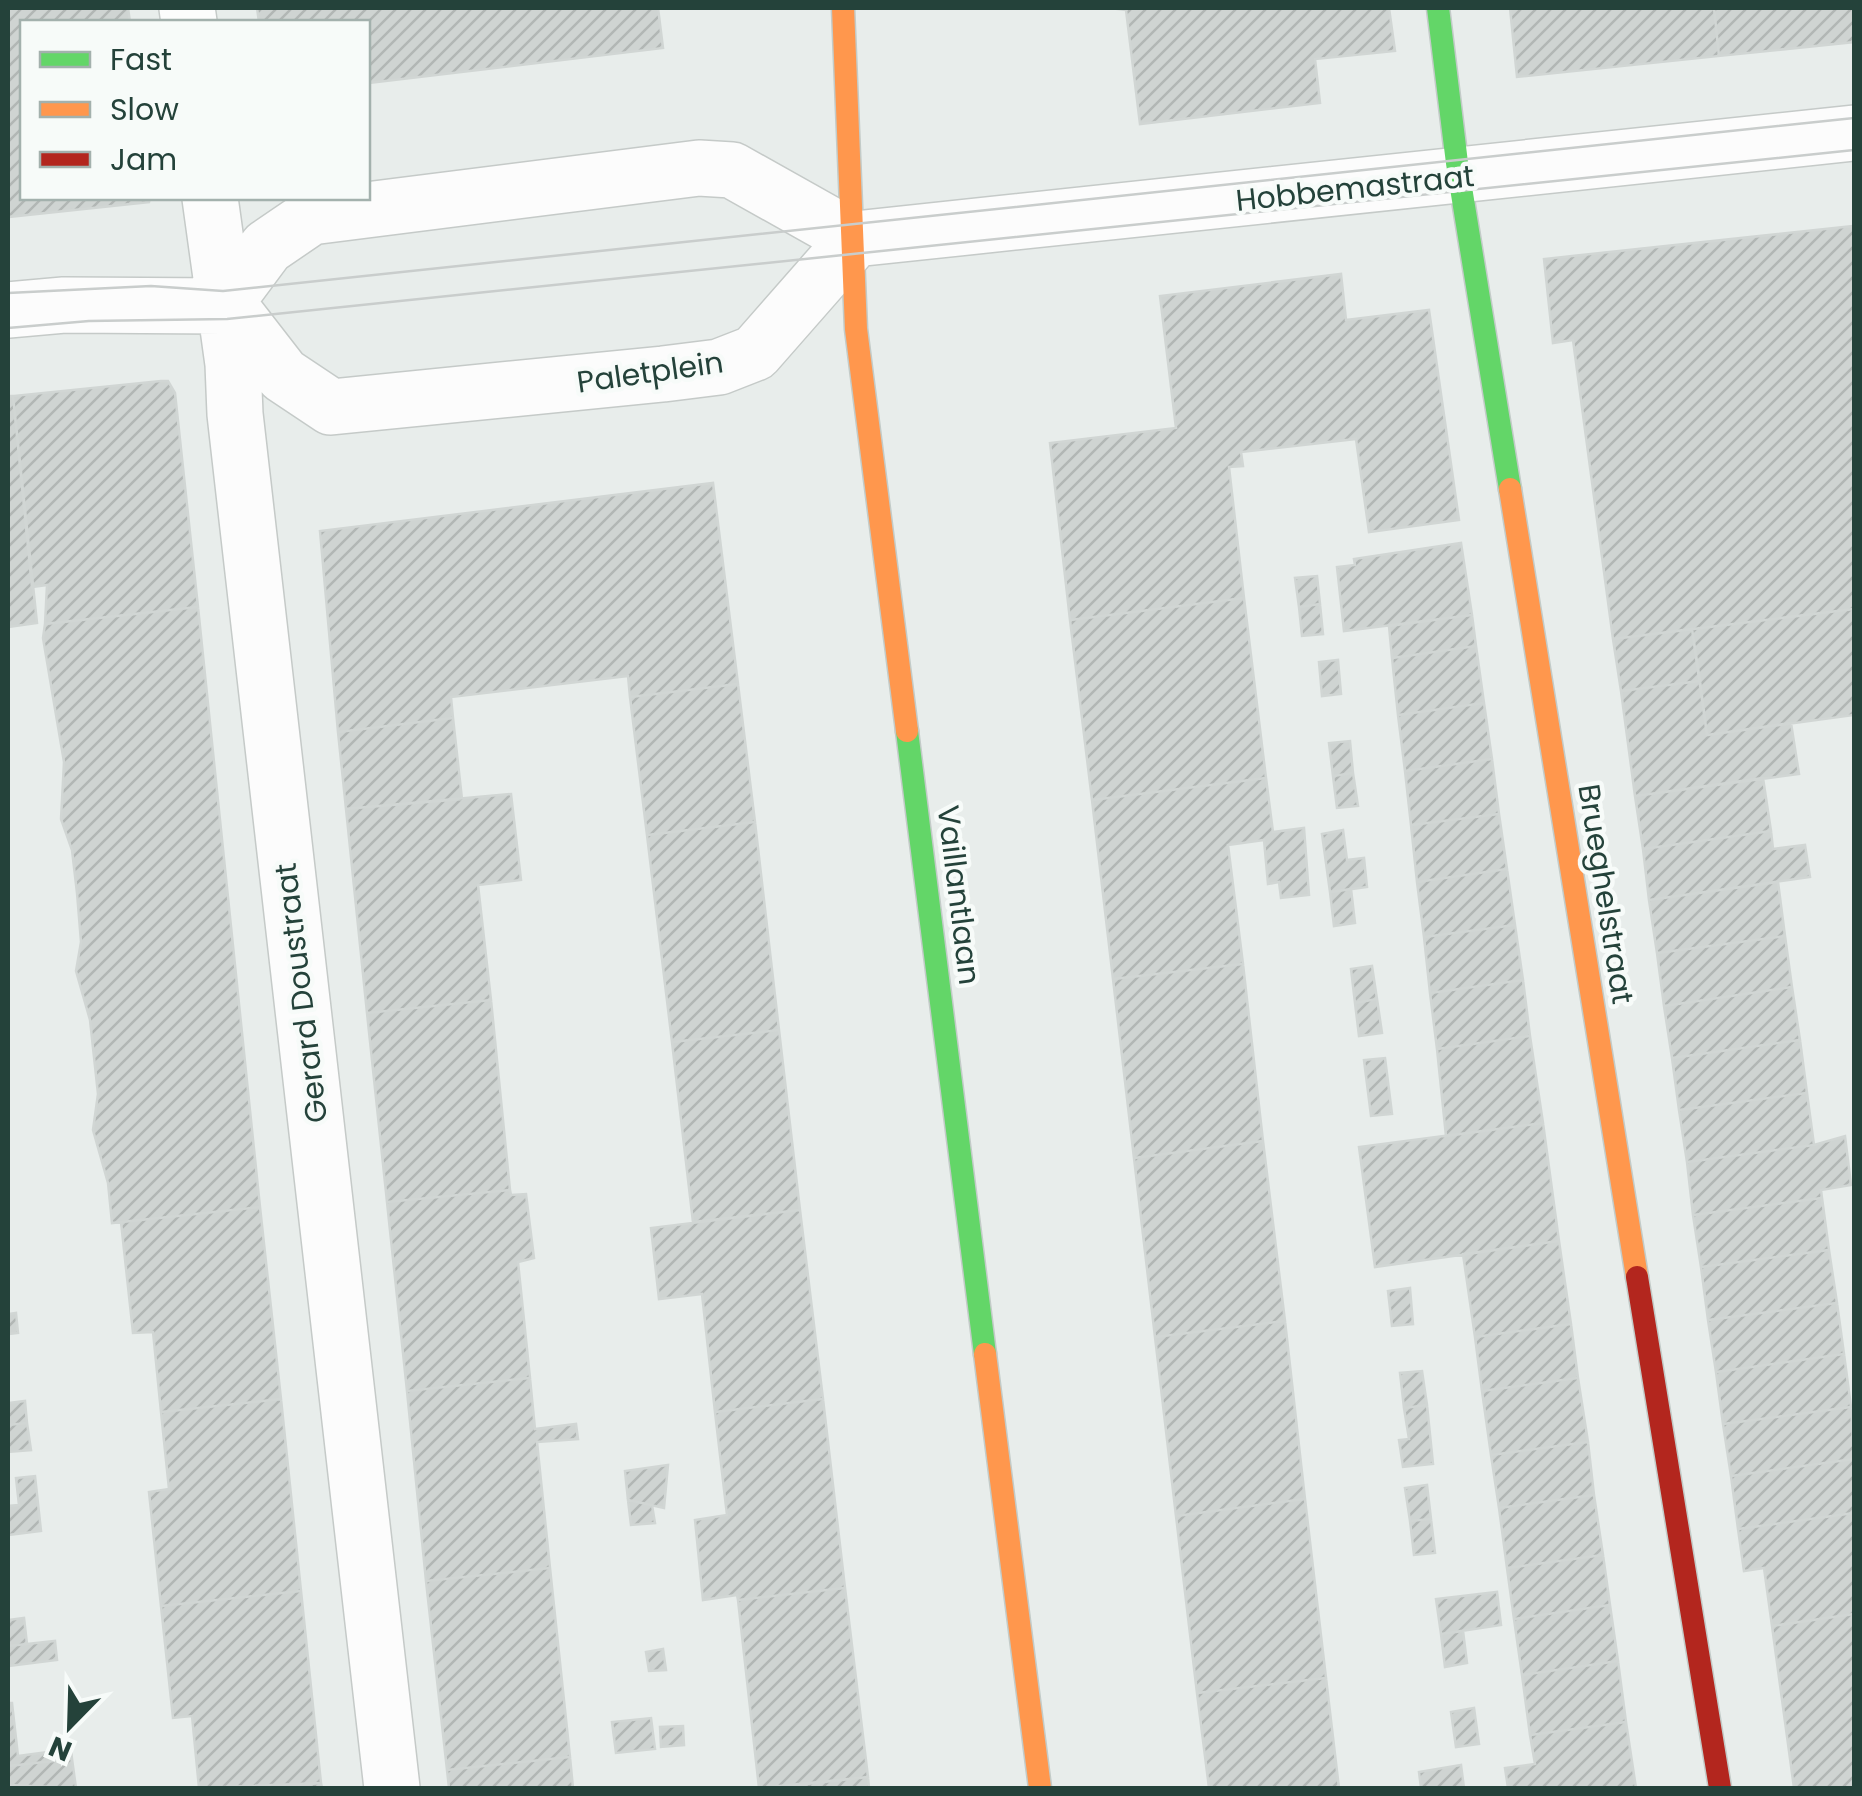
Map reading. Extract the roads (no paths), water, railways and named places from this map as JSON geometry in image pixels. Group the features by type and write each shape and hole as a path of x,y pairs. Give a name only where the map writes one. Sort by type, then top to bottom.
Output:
{"main road":[{"name":"Vaillantlaan","path":"843,8 856,329 1040,1788"},
{"name":"Brueghelstraat","path":"1438,8 1460,177 1720,1788"}],"street":[{"name":"Hobbemastraat","path":"855,239 1854,134"},
{"path":"8,310 64,305 223,306 266,246 312,217 699,168 732,170 855,239"},
{"name":"Gerard Doustraat","path":"210,200 392,1788"},
{"name":"Paletplein","path":"223,306 238,318 283,375 331,407 663,374 719,367 754,353 855,239"}],"tram line":[{"path":"8,293 151,286 223,291 1854,118"},
{"path":"8,328 89,321 227,319 1854,150"}]}
